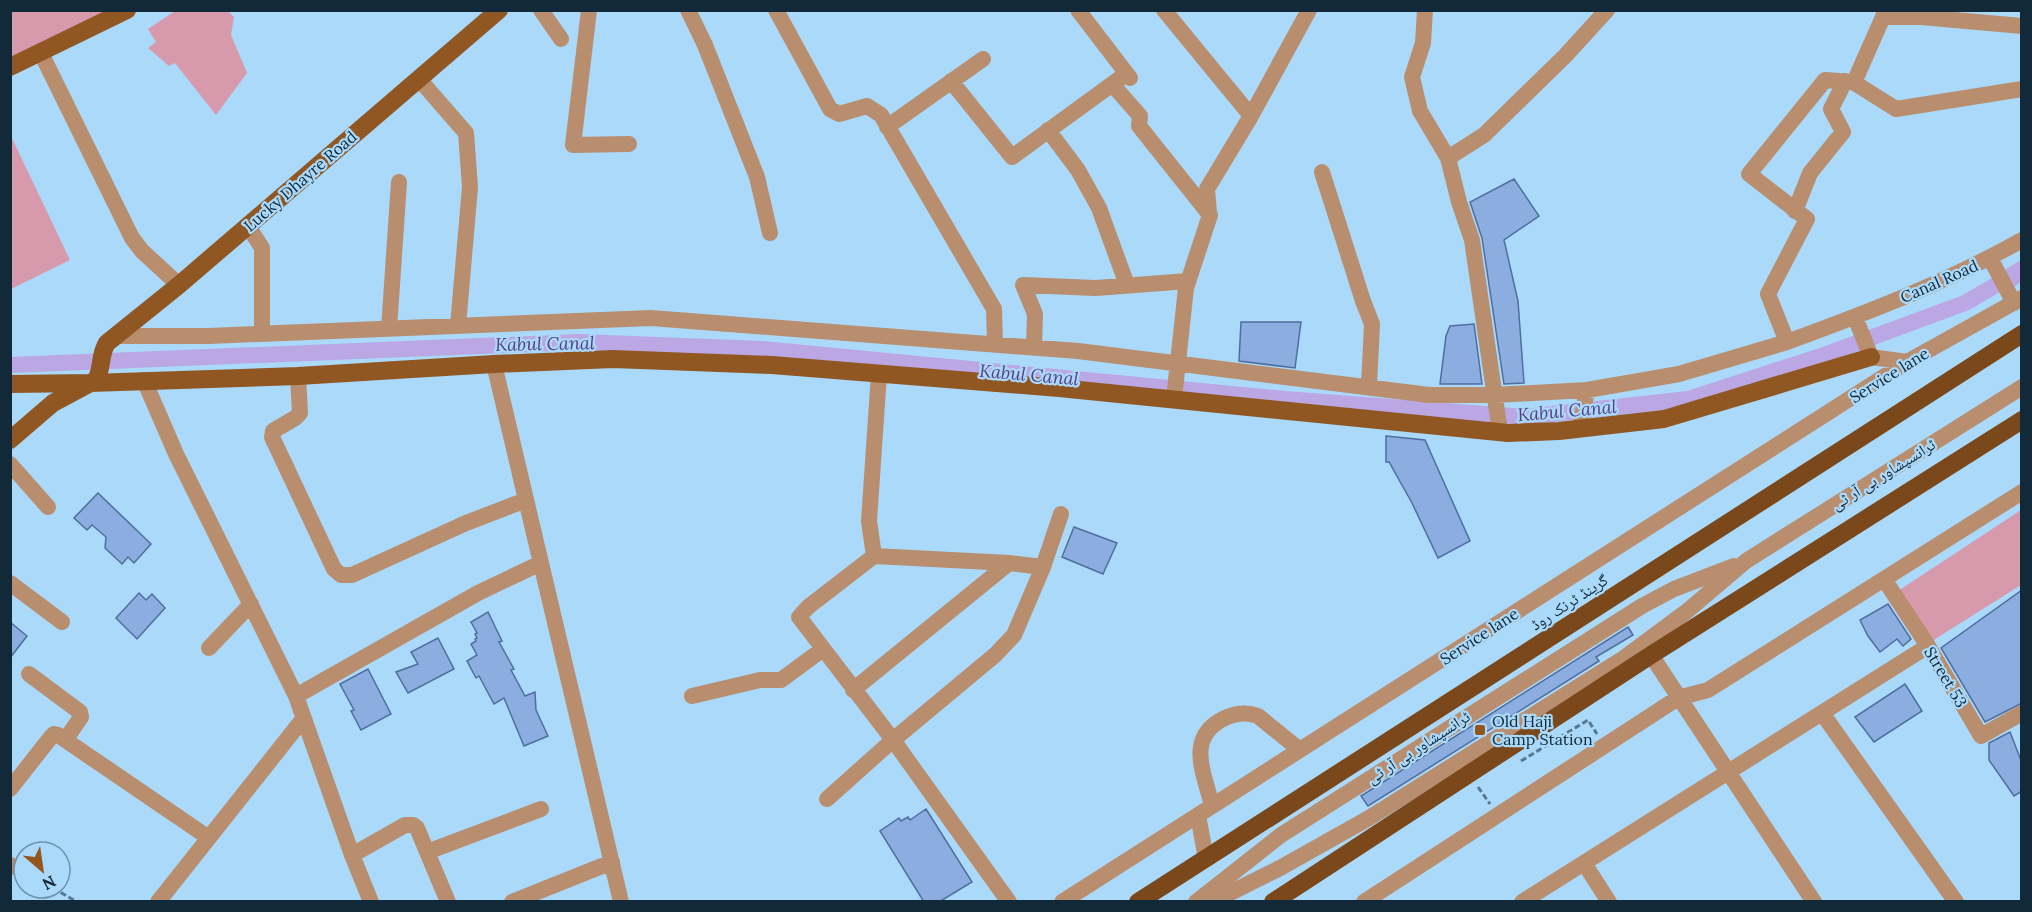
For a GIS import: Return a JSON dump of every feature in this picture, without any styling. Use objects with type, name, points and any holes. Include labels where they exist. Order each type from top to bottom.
[{"type":"highway","name":"گرینڈ ٹرنک روڈ","points":[[1138,902],[2022,334]]},
{"type":"highway","points":[[1273,902],[1651,655],[2022,420]]},
{"type":"main road","name":"Lucky Dhayre Road","points":[[95,378],[101,351],[116,336],[179,285],[499,10]]},
{"type":"main road","points":[[10,68],[116,13]]},
{"type":"main road","points":[[10,384],[95,378],[144,380],[298,376],[494,364],[625,359],[772,365],[1059,388],[1499,429],[1664,419],[1869,351]]},
{"type":"main road","points":[[10,440],[53,403],[95,378]]},
{"type":"street","points":[[541,10],[561,39]]},
{"type":"street","points":[[589,10],[573,145],[629,144]]},
{"type":"street","points":[[688,10],[705,45],[758,177],[770,233]]},
{"type":"street","points":[[776,10],[830,109],[839,114],[867,106],[880,115],[994,309],[995,344]]},
{"type":"street","points":[[951,81],[1012,157],[1112,84],[1128,76],[1078,10]]},
{"type":"street","points":[[1164,10],[1251,116]]},
{"type":"street","points":[[1174,399],[1188,281],[1210,214],[1207,189],[1251,116],[1309,10]]},
{"type":"street","points":[[1425,10],[1423,43],[1412,77],[1420,111],[1448,158],[1453,182],[1472,240],[1499,429]]},
{"type":"street","points":[[1448,158],[1484,135],[1565,56],[1607,10]]},
{"type":"street","points":[[1795,211],[1810,173],[1843,132],[1831,109],[1849,82],[1885,14],[2022,26]]},
{"type":"street","points":[[41,53],[132,238],[142,251],[179,285]]},
{"type":"street","points":[[887,127],[983,59]]},
{"type":"street","points":[[419,79],[466,133],[470,187],[458,326]]},
{"type":"street","points":[[1787,342],[1768,294],[1807,219],[1749,174],[1825,80],[1849,82],[1896,109],[2022,89]]},
{"type":"street","points":[[1112,84],[1140,116],[1139,126],[1210,214]]},
{"type":"street","points":[[1048,130],[1078,170],[1099,208],[1127,285]]},
{"type":"street","points":[[1322,172],[1372,324],[1369,386]]},
{"type":"street","points":[[389,329],[399,182]]},
{"type":"street","points":[[248,226],[262,248],[262,334]]},
{"type":"street","name":"Canal Road","points":[[116,336],[208,336],[651,318],[1078,351],[1430,395],[1495,398],[1586,392],[1679,374],[1857,322],[1949,278],[1992,261],[2022,240]]},
{"type":"street","points":[[1992,261],[2015,299]]},
{"type":"street","points":[[1034,347],[1035,314],[1023,285],[1096,288],[1188,281]]},
{"type":"street","name":"Service lane","points":[[1062,902],[1907,362],[2015,299]]},
{"type":"street","points":[[1857,322],[1869,351],[1907,362]]},
{"type":"street","points":[[494,364],[621,902]]},
{"type":"street","points":[[874,556],[869,521],[879,374]]},
{"type":"street","points":[[298,376],[300,413],[273,431],[273,438],[334,569],[341,575],[352,575],[466,523],[526,500]]},
{"type":"street","points":[[144,380],[176,454],[296,696],[371,902]]},
{"type":"street","name":"ٹرانسپشاور بی آر ٹی","points":[[1212,902],[1298,859],[1370,818],[1624,658],[1686,612],[1746,561],[2022,387]]},
{"type":"street","points":[[1581,424],[1586,392]]},
{"type":"street","points":[[10,464],[48,507]]},
{"type":"street","points":[[1364,902],[1678,698],[1708,690],[2022,492]]},
{"type":"street","points":[[827,799],[893,740],[995,655],[1014,635],[1043,567],[1061,514]]},
{"type":"street","points":[[1009,902],[893,740],[799,617],[808,607],[874,556],[1043,567]]},
{"type":"street","name":"ٹرانسپشاور بی آر ٹی","points":[[1196,902],[1281,835],[1642,606],[1674,589],[1746,561]]},
{"type":"street","points":[[296,696],[478,593],[541,563]]},
{"type":"street","points":[[853,690],[1009,563]]},
{"type":"street","name":"Street 53","points":[[1884,579],[1928,646],[1981,736],[2022,713]]},
{"type":"street","points":[[10,583],[62,622]]},
{"type":"street","points":[[209,648],[251,604]]},
{"type":"street","points":[[1522,902],[1928,646]]},
{"type":"street","points":[[692,696],[760,680],[781,680],[823,649]]},
{"type":"street","points":[[1651,655],[1814,902]]},
{"type":"street","points":[[29,674],[80,712],[81,717],[66,740]]},
{"type":"street","points":[[1206,859],[1205,810],[1199,753],[1201,739],[1208,729],[1230,716],[1249,713],[1258,716],[1300,750]]},
{"type":"street","points":[[1822,713],[1956,902]]},
{"type":"street","points":[[158,902],[303,719]]},
{"type":"street","points":[[10,789],[54,734],[209,838]]},
{"type":"street","points":[[427,852],[541,809]]},
{"type":"street","points":[[352,855],[405,825],[413,825],[417,828],[448,902]]},
{"type":"street","points":[[512,902],[612,862]]},
{"type":"street","points":[[1584,863],[1609,902]]},
{"type":"path","points":[[1527,758],[1588,720]]},
{"type":"path","points":[[1477,786],[1498,815]]},
{"type":"shaded area","points":[[11,11],[121,11],[11,57]]},
{"type":"shaded area","points":[[175,11],[228,11],[234,17],[231,35],[247,73],[216,115],[175,63],[169,66],[148,48],[156,42],[148,29]]},
{"type":"shaded area","points":[[10,134],[70,260],[11,289],[10,289]]},
{"type":"shaded area","points":[[2021,260],[2021,282],[2014,287],[2004,270]]},
{"type":"shaded area","points":[[2021,510],[2021,585],[1932,641],[1898,591]]},
{"type":"building","points":[[1514,179],[1539,216],[1504,240],[1518,301],[1524,383],[1504,384],[1482,238],[1470,202]]},
{"type":"building","points":[[1241,322],[1301,322],[1295,368],[1239,361]]},
{"type":"building","points":[[1474,324],[1482,384],[1440,384],[1446,336],[1450,326]]},
{"type":"building","points":[[1386,436],[1425,440],[1470,541],[1438,558],[1412,503],[1389,462],[1386,462]]},
{"type":"building","points":[[98,493],[151,544],[134,563],[128,557],[122,564],[105,548],[106,537],[92,525],[87,530],[74,518]]},
{"type":"building","points":[[1074,527],[1117,543],[1103,574],[1062,557]]},
{"type":"building","points":[[2022,590],[2022,703],[1985,722],[1941,648]]},
{"type":"building","points":[[139,593],[146,600],[152,594],[165,608],[137,639],[116,618]]},
{"type":"building","points":[[1888,604],[1911,639],[1903,646],[1897,639],[1880,652],[1860,620]]},
{"type":"building","points":[[488,612],[502,641],[499,642],[514,669],[511,670],[525,696],[535,692],[536,710],[548,736],[524,746],[504,698],[494,704],[479,676],[476,678],[467,661],[477,655],[471,644],[476,641],[475,634],[477,633],[471,622]]},
{"type":"building","points":[[10,622],[27,636],[10,658]]},
{"type":"building","points":[[1628,627],[1633,635],[1596,657],[1599,661],[1368,806],[1361,796]]},
{"type":"building","points":[[438,638],[454,669],[408,693],[396,672],[418,664],[411,652]]},
{"type":"building","points":[[368,669],[391,714],[361,730],[351,711],[354,710],[340,684]]},
{"type":"building","points":[[1905,684],[1922,711],[1874,742],[1855,717]]},
{"type":"building","points":[[2010,732],[2022,763],[2022,791],[2014,796],[1989,760],[1989,743]]},
{"type":"building","points":[[926,809],[972,882],[939,902],[924,902],[880,831],[899,818],[901,821],[908,817],[910,820]]},
{"type":"waterway","name":"Kabul Canal","points":[[10,365],[580,342],[762,349],[1284,399],[1526,417],[1688,399],[1824,355],[1965,303],[2022,270]]},
{"type":"place","name":"Old Haji Camp Station","points":[[1480,730]]}]
